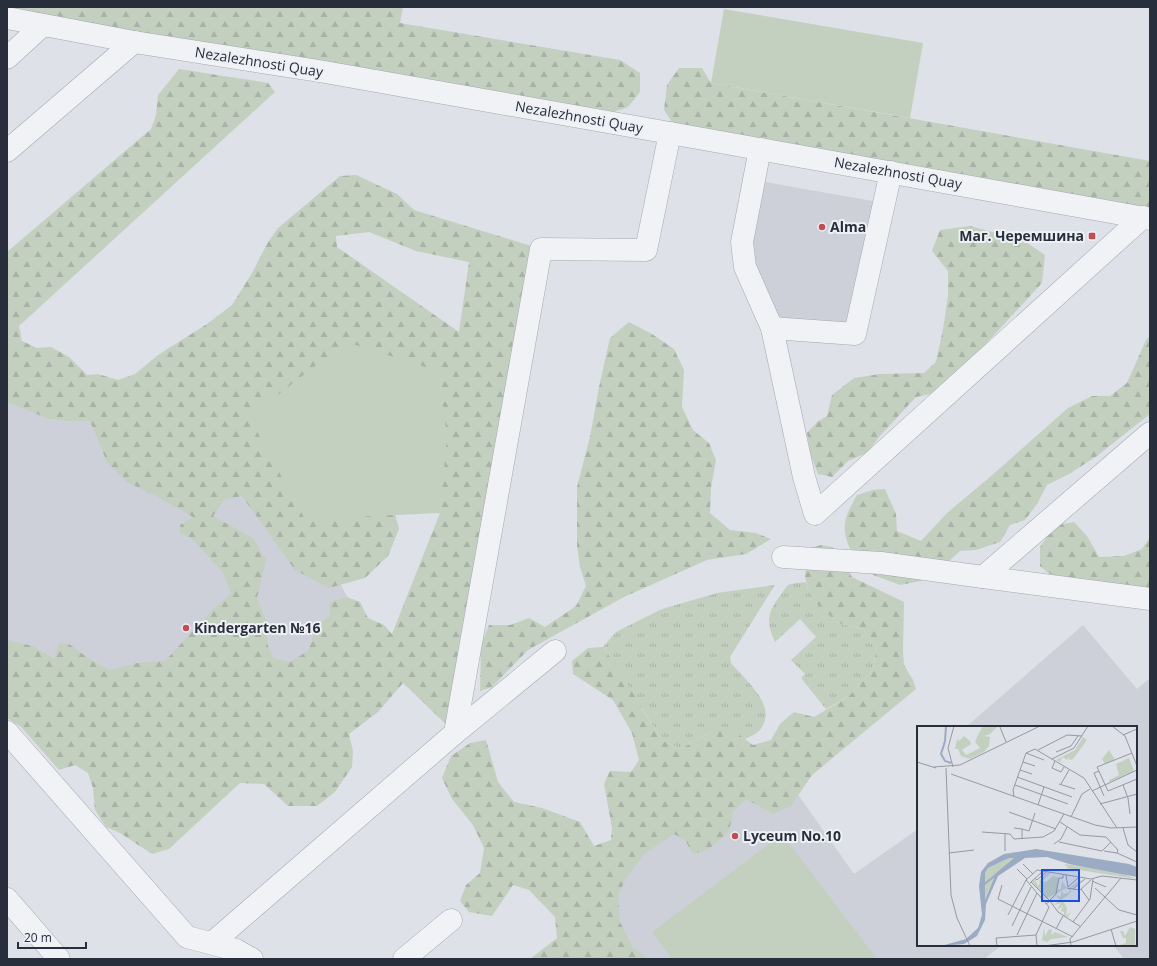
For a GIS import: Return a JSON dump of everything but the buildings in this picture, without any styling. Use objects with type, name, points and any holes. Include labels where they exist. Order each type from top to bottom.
[{"type":"street","name":"Nezalezhnosti Quay","points":[[7,18],[134,42],[319,71],[1147,218]]},
{"type":"street","points":[[7,58],[43,24]]},
{"type":"street","points":[[7,151],[134,42]]},
{"type":"street","points":[[455,733],[541,249],[646,250],[670,133]]},
{"type":"street","points":[[760,149],[742,242],[745,267],[772,328],[804,477],[815,514],[1147,218]]},
{"type":"street","points":[[772,328],[855,334],[891,172]]},
{"type":"street","points":[[983,577],[1150,433]]},
{"type":"street","points":[[784,556],[880,563],[1150,599]]},
{"type":"street","points":[[212,943],[455,733],[555,651]]},
{"type":"street","points":[[7,732],[187,937],[236,950],[252,959]]},
{"type":"street","points":[[7,899],[59,959]]},
{"type":"street","points":[[404,959],[451,920]]},
{"type":"shaded area","points":[[754,180],[884,203],[855,334],[772,328],[742,242]]},
{"type":"shaded area","name":"Kindergarten №16","points":[[7,397],[249,417],[382,660],[165,845],[7,664]]},
{"type":"shaded area","points":[[1083,625],[1137,689],[1150,678],[1150,959],[1124,959],[1114,946],[1137,946],[1137,726],[967,726]]},
{"type":"shaded area","name":"Lyceum No.10","points":[[780,769],[854,874],[917,830],[917,946],[1001,946],[984,959],[632,959],[578,883]]},
{"type":"green space","points":[[7,7],[403,7],[400,23],[620,60],[640,73],[640,92],[628,107],[593,119],[7,18]]},
{"type":"green space","points":[[724,9],[923,43],[910,118],[711,83]]},
{"type":"green space","points":[[679,68],[702,68],[711,83],[1150,161],[1150,220],[681,135],[664,110],[667,85]]},
{"type":"green space","points":[[179,69],[268,83],[275,92],[19,326],[22,341],[37,348],[51,347],[69,357],[87,375],[98,374],[118,380],[135,374],[158,355],[207,324],[232,305],[252,273],[268,242],[278,228],[340,176],[356,175],[397,194],[414,210],[541,249],[455,733],[403,683],[378,712],[349,734],[353,751],[352,767],[335,792],[317,806],[288,806],[264,784],[240,783],[169,849],[152,854],[120,833],[106,827],[95,810],[93,788],[88,773],[75,765],[59,770],[21,727],[7,718],[7,640],[33,646],[54,659],[59,643],[69,644],[88,658],[110,670],[137,663],[165,661],[214,608],[231,594],[223,572],[191,538],[180,533],[180,525],[193,517],[127,482],[107,462],[90,421],[49,419],[7,402],[7,252],[151,129],[156,115],[158,95]],"holes":[[[369,232],[416,251],[469,262],[459,332],[337,247],[336,236]],[[389,492],[440,513],[392,634],[384,625],[368,618],[360,602],[347,597],[330,602],[330,616],[317,626],[308,651],[290,662],[273,658],[267,643],[267,623],[257,598],[266,560],[253,538],[213,516],[224,500],[242,496],[295,570],[329,588],[365,578],[388,556],[399,529]]]},
{"type":"green space","points":[[970,226],[1023,240],[1045,255],[1042,283],[983,347],[936,393],[916,397],[879,437],[867,453],[848,461],[832,477],[818,474],[810,453],[807,433],[817,422],[827,416],[832,395],[854,378],[880,374],[924,373],[936,362],[948,296],[948,271],[932,251],[940,230]]},
{"type":"green space","points":[[629,322],[652,334],[674,349],[684,370],[682,407],[693,430],[709,443],[716,460],[711,488],[710,513],[730,530],[756,533],[771,539],[746,554],[707,560],[624,597],[528,650],[492,687],[480,691],[481,645],[489,625],[510,625],[529,618],[545,627],[576,606],[586,586],[580,567],[577,546],[577,487],[590,437],[610,338]]},
{"type":"green space","points":[[1150,336],[1150,414],[1097,456],[1069,474],[1047,485],[1037,504],[1025,520],[1010,525],[1000,542],[976,550],[960,551],[948,562],[921,581],[900,585],[873,575],[866,552],[850,549],[845,534],[845,521],[849,509],[857,495],[873,490],[885,489],[896,514],[897,531],[921,541],[947,513],[1068,408],[1092,396],[1110,396],[1127,383],[1146,340]]},
{"type":"green space","points":[[346,342],[438,371],[447,436],[440,513],[305,519],[249,417]]},
{"type":"green space","points":[[1074,522],[1087,536],[1099,557],[1124,556],[1142,549],[1150,537],[1150,589],[1064,579],[1048,573],[1040,566],[1040,547],[1049,534],[1062,524]]},
{"type":"green space","points":[[821,545],[833,547],[852,577],[904,602],[904,665],[913,680],[916,689],[812,775],[791,806],[773,814],[746,799],[733,812],[729,832],[708,850],[693,854],[685,840],[674,834],[644,854],[626,879],[618,895],[620,922],[632,946],[648,959],[530,959],[557,938],[555,917],[529,890],[513,885],[492,916],[469,912],[460,901],[466,885],[480,873],[484,848],[473,825],[452,799],[442,778],[451,756],[470,743],[486,740],[498,782],[514,802],[542,808],[580,822],[594,846],[611,840],[612,828],[604,784],[610,771],[631,772],[639,760],[632,733],[613,700],[573,674],[572,661],[588,648],[603,647],[662,740],[681,749],[712,731],[734,731],[753,745],[771,740],[780,724],[794,712],[814,717],[849,696],[873,669],[877,647],[863,629],[838,623],[810,598],[805,576],[808,549]]},
{"type":"green space","points":[[806,582],[810,598],[838,623],[863,629],[877,647],[873,669],[849,696],[826,709],[801,678],[805,674],[791,660],[816,637],[800,619],[775,642],[771,632],[769,618],[770,612],[787,586],[790,584]]},
{"type":"green space","points":[[775,585],[730,657],[731,663],[752,686],[763,704],[766,713],[764,722],[759,731],[745,739],[734,731],[712,731],[681,749],[662,740],[603,647],[616,632],[662,609],[717,593]]},
{"type":"green space","points":[[782,834],[877,959],[672,959],[652,932]]},
{"type":"place","name":"Alma","points":[[822,227]]},
{"type":"place","name":"Маг. Черемшина","points":[[1092,236]]},
{"type":"place","name":"Kindergarten №16","points":[[186,628]]},
{"type":"place","name":"Lyceum No.10","points":[[735,836]]}]
